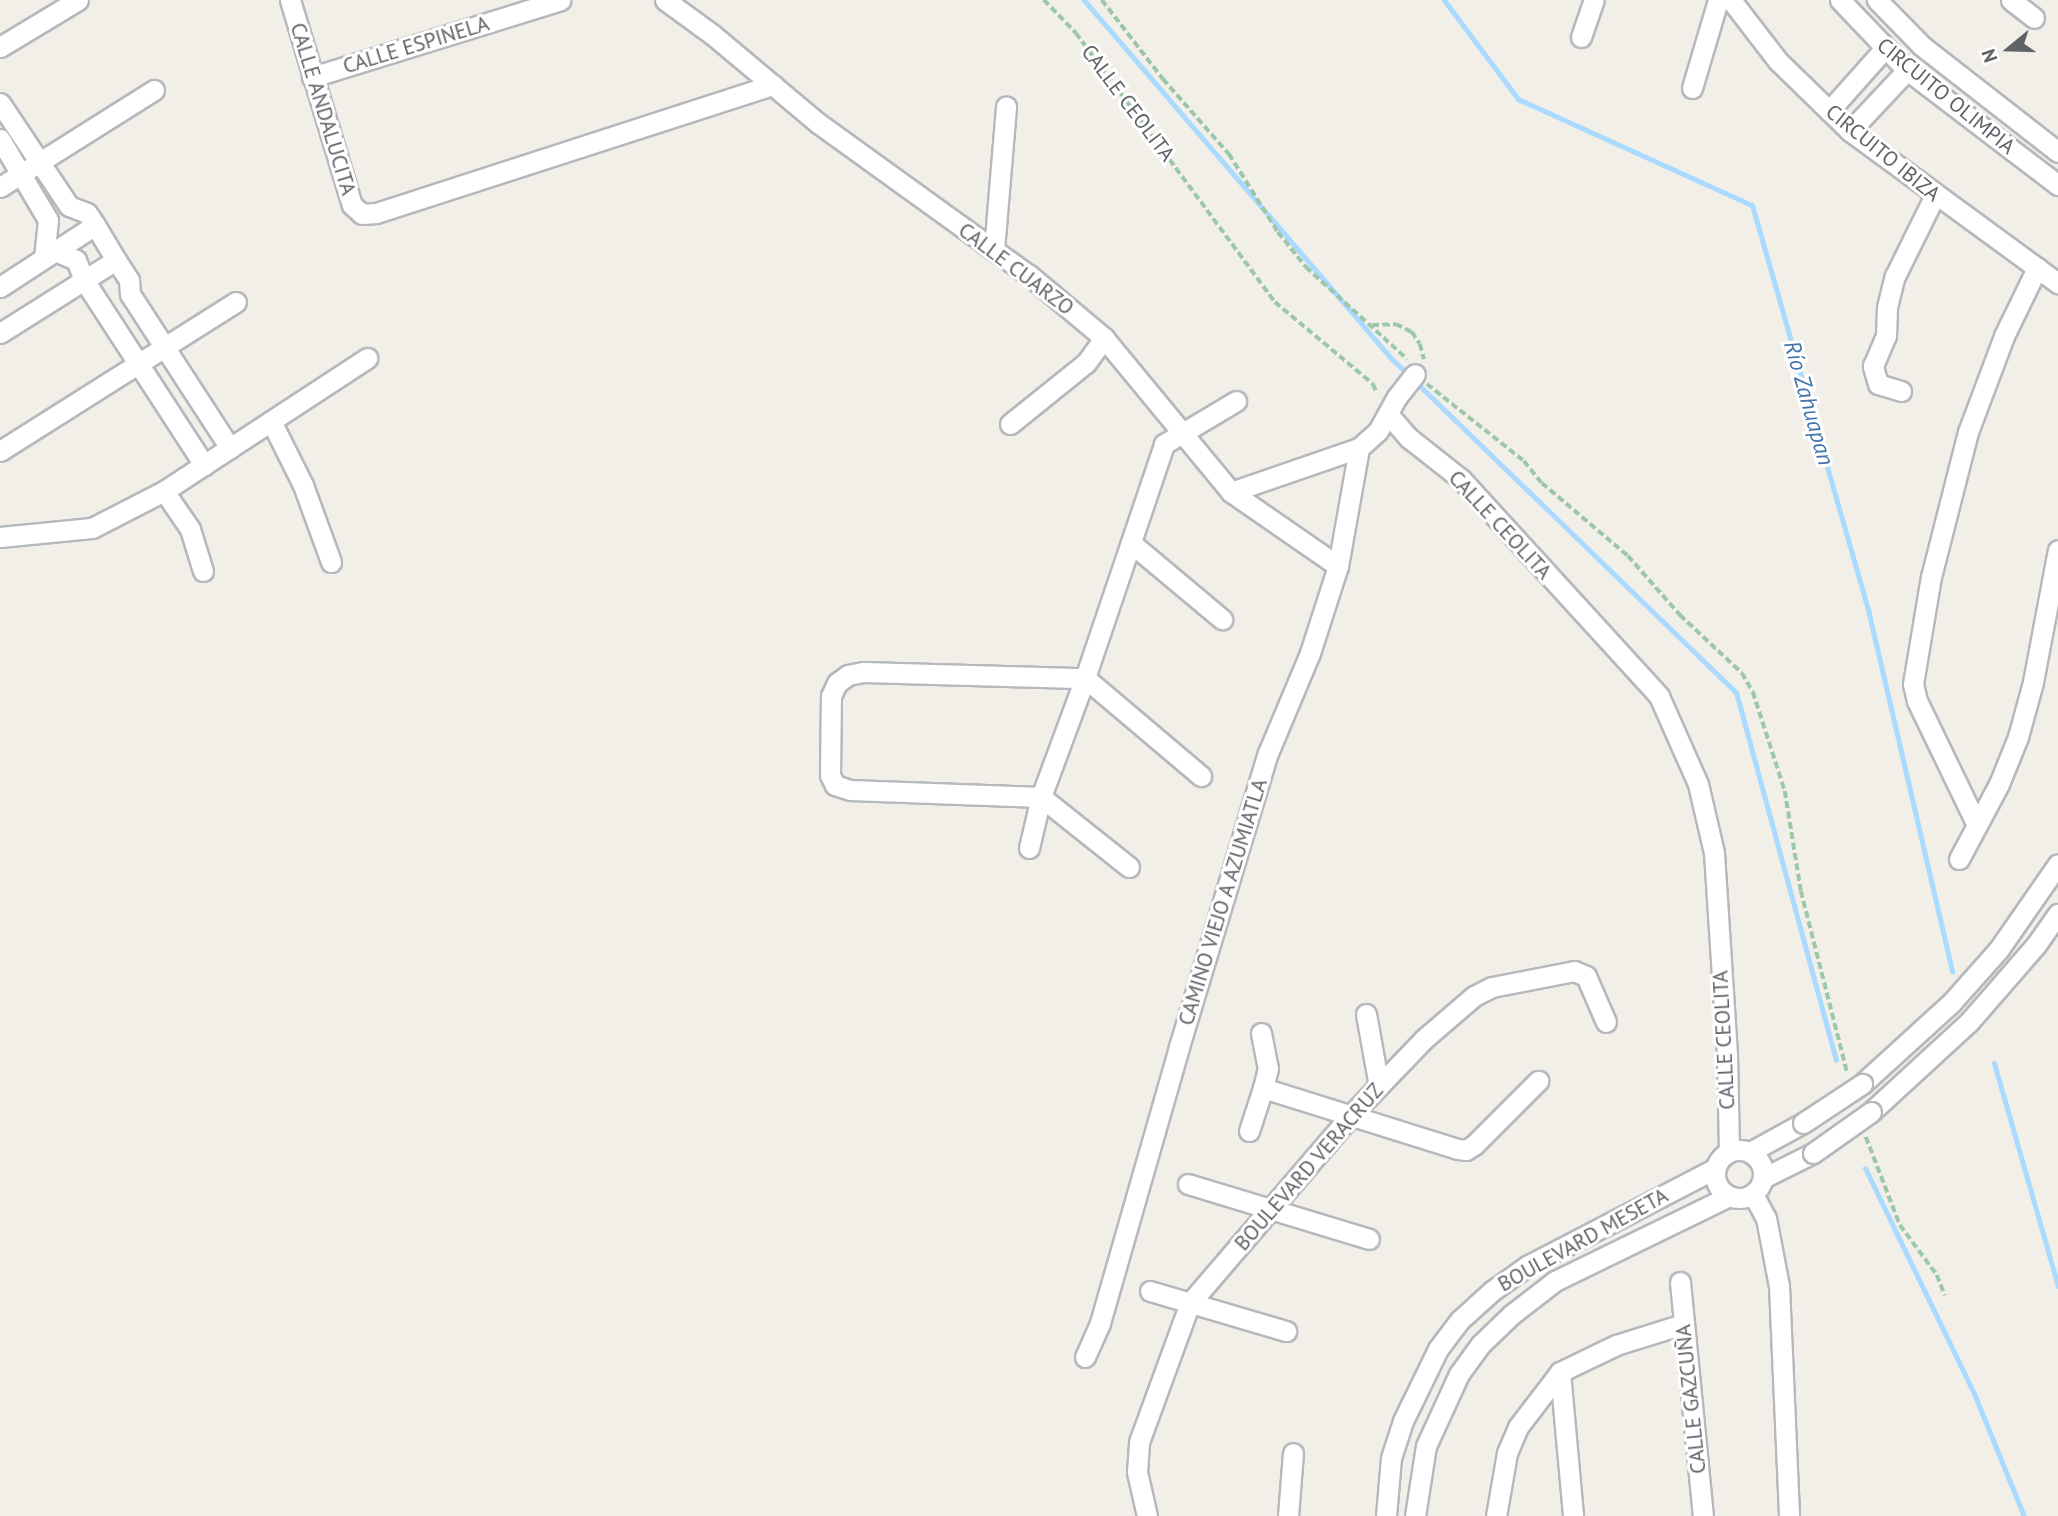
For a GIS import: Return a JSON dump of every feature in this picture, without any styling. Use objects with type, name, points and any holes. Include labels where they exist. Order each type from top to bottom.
[{"type":"street","points":[[0,47],[78,0]]},
{"type":"street","name":"CALLE ANDALUCITA","points":[[290,0],[352,205],[362,214],[376,213],[773,85]]},
{"type":"street","name":"CALLE ESPINELA","points":[[312,78],[560,0]]},
{"type":"street","name":"CALLE CUARZO","points":[[665,0],[818,123],[1029,275],[1104,338],[1231,492],[1338,566]]},
{"type":"street","points":[[1581,37],[1594,0]]},
{"type":"street","points":[[1692,88],[1718,0]]},
{"type":"street","name":"CIRCUITO IBIZA","points":[[1731,0],[1778,61],[1850,131],[2058,283]]},
{"type":"street","name":"CIRCUITO OLIMPIA","points":[[1840,0],[1884,49],[1907,69],[2058,185]]},
{"type":"street","name":"CIRCUITO OLIMPIA","points":[[1877,0],[1922,46],[2058,152]]},
{"type":"street","points":[[2011,0],[2034,18]]},
{"type":"street","points":[[1829,111],[1884,49]]},
{"type":"street","points":[[1850,131],[1907,69]]},
{"type":"street","points":[[0,187],[154,90]]},
{"type":"street","points":[[0,103],[42,161],[69,206],[87,213],[129,280],[130,294],[230,448]]},
{"type":"street","points":[[993,250],[1006,107]]},
{"type":"street","points":[[0,139],[48,220],[49,255]]},
{"type":"street","points":[[1901,391],[1878,384],[1872,366],[1886,336],[1887,307],[1895,276],[1935,195]]},
{"type":"street","points":[[48,220],[69,206]]},
{"type":"street","points":[[0,287],[95,225]]},
{"type":"street","points":[[49,255],[76,260],[84,280],[204,465]]},
{"type":"street","points":[[0,333],[116,260]]},
{"type":"street","points":[[1977,825],[1917,701],[1913,684],[1931,577],[1968,432],[2004,336],[2037,268]]},
{"type":"street","points":[[104,311],[130,294]]},
{"type":"street","points":[[0,451],[236,302]]},
{"type":"street","points":[[1010,424],[1086,363],[1104,338]]},
{"type":"street","points":[[0,537],[92,528],[164,491],[367,358]]},
{"type":"street","points":[[1231,492],[1359,448],[1378,431],[1402,392]]},
{"type":"street","name":"CALLE CEOLITA","points":[[1402,392],[1409,438],[1461,479],[1659,696],[1699,784],[1714,853],[1727,1054],[1729,1152]]},
{"type":"street","points":[[1029,848],[1041,797],[1085,678],[1164,444],[1237,401]]},
{"type":"street","points":[[271,421],[303,485],[331,562]]},
{"type":"street","name":"CAMINO VIEJO A AZUMIATLA","points":[[1085,1357],[1100,1323],[1179,1047],[1268,753],[1310,653],[1338,566],[1359,448]]},
{"type":"street","points":[[164,491],[190,529],[203,571]]},
{"type":"street","points":[[1131,543],[1222,619]]},
{"type":"street","points":[[1959,859],[1999,784],[2018,737],[2033,682],[2058,550]]},
{"type":"street","points":[[1129,867],[1041,797],[850,790],[835,785],[830,775],[831,696],[837,683],[848,675],[864,672],[1085,678],[1201,776]]},
{"type":"street","points":[[2058,864],[1999,949],[1952,1002],[1862,1084],[1803,1123],[1750,1152],[1729,1152],[1716,1168],[1716,1179],[1729,1196],[1741,1198],[1813,1153],[1871,1112],[1969,1022],[2036,945],[2058,914]]},
{"type":"street","name":"BOULEVARD VERACRUZ","points":[[1147,1516],[1137,1472],[1139,1442],[1190,1303],[1273,1210],[1350,1116],[1424,1039],[1474,996],[1492,987],[1574,971],[1586,976],[1606,1022]]},
{"type":"street","points":[[1366,1014],[1379,1086]]},
{"type":"street","points":[[1249,1131],[1268,1068],[1261,1033]]},
{"type":"street","points":[[1264,1088],[1466,1150],[1538,1081]]},
{"type":"street","points":[[1750,1152],[1763,1168],[1758,1186],[1779,1286],[1789,1516]]},
{"type":"street","name":"BOULEVARD MESETA","points":[[1386,1516],[1391,1458],[1403,1421],[1438,1349],[1460,1320],[1492,1291],[1528,1266],[1716,1168]]},
{"type":"street","points":[[1188,1184],[1369,1239]]},
{"type":"street","name":"BOULEVARD MESETA","points":[[1415,1516],[1418,1483],[1430,1436],[1459,1374],[1481,1344],[1511,1315],[1555,1282],[1729,1196]]},
{"type":"street","name":"CALLE GAZCUÑA","points":[[1680,1282],[1703,1516]]},
{"type":"street","points":[[1150,1290],[1286,1331]]},
{"type":"street","points":[[1496,1516],[1507,1453],[1518,1427],[1560,1371],[1616,1345],[1683,1324]]},
{"type":"street","points":[[1560,1371],[1573,1516]]},
{"type":"street","points":[[1288,1516],[1293,1452]]},
{"type":"path","name":"CALLE CEOLITA","points":[[1044,0],[1076,33],[1275,302],[1373,384],[1402,392]]},
{"type":"path","points":[[1372,325],[1396,324],[1412,332],[1420,344],[1424,359],[1402,392]]},
{"type":"waterway","points":[[1084,0],[1393,360],[1736,692],[1836,1060]]},
{"type":"waterway","name":"Río Zahuapan","points":[[1444,0],[1518,99],[1752,205],[1869,614],[1952,972]]},
{"type":"waterway","name":"Río Zahuapan","points":[[1994,1063],[2058,1286]]},
{"type":"waterway","points":[[1865,1168],[1975,1396],[2024,1516]]}]
